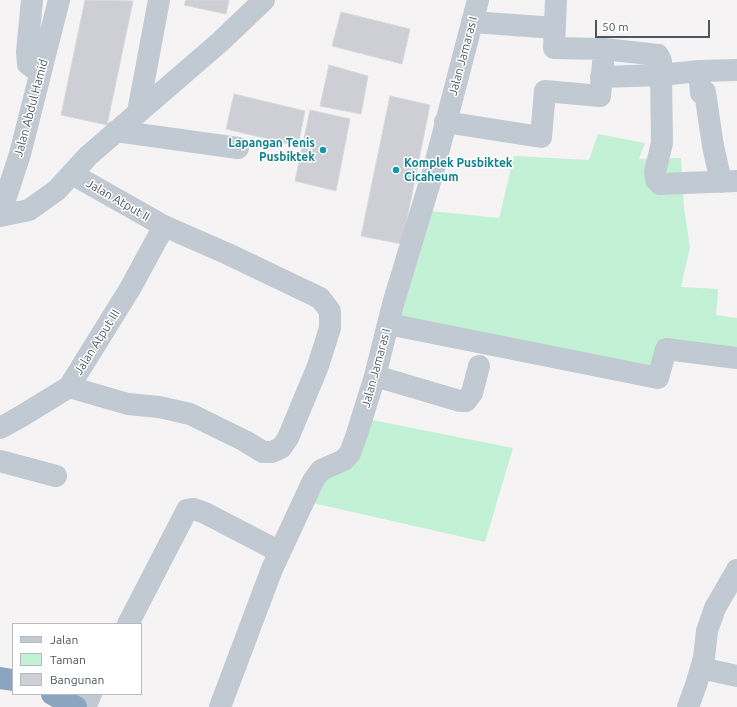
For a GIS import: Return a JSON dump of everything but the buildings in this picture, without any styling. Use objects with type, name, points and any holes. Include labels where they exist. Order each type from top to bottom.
[{"type":"highway","points":[[0,678],[12,680]]},
{"type":"highway","points":[[54,695],[76,707]]},
{"type":"street","points":[[32,0],[27,52],[34,68]]},
{"type":"street","name":"Jalan Abdul Hamid","points":[[0,216],[20,154],[34,68],[59,0]]},
{"type":"street","points":[[138,112],[158,0]]},
{"type":"street","points":[[0,216],[29,210],[57,190],[88,156],[220,42],[264,0]]},
{"type":"street","name":"Jalan Jamaras I","points":[[220,707],[272,569],[313,481],[321,470],[344,460],[350,453],[356,437],[375,376],[388,324],[446,122],[478,0]]},
{"type":"street","points":[[556,0],[554,48],[604,49],[658,55],[661,61],[662,143],[655,172],[656,180],[660,184],[729,182],[713,146],[705,92],[701,93],[699,71]]},
{"type":"street","points":[[472,22],[555,28]]},
{"type":"street","points":[[446,122],[541,137],[545,91],[600,96],[604,49]]},
{"type":"street","points":[[601,77],[737,70]]},
{"type":"street","points":[[116,131],[238,148]]},
{"type":"street","name":"Jalan Atput II","points":[[69,387],[128,404],[159,407],[190,414],[245,441],[263,452],[272,452],[281,448],[288,438],[320,360],[330,328],[330,311],[320,298],[228,254],[164,226],[72,174]]},
{"type":"street","name":"Jalan Atput III","points":[[0,428],[69,387],[131,287],[164,226]]},
{"type":"street","points":[[388,324],[658,378],[666,349],[737,358]]},
{"type":"street","points":[[375,376],[460,401],[466,401],[472,393],[479,366]]},
{"type":"street","points":[[0,461],[56,476]]},
{"type":"street","points":[[129,623],[187,510],[194,509],[205,513],[280,552]]},
{"type":"street","points":[[688,707],[704,658],[707,631],[715,608],[737,570]]},
{"type":"street","points":[[701,668],[737,676]]},
{"type":"street","points":[[85,707],[91,695]]},
{"type":"green space","points":[[598,134],[645,143],[639,159],[681,158],[684,208],[690,247],[681,287],[718,289],[716,315],[737,318],[737,348],[666,349],[658,378],[388,324],[421,210],[499,218],[514,156],[589,160]]},
{"type":"green space","points":[[362,418],[513,448],[485,542],[304,501],[334,465]]},
{"type":"place","name":"Lapangan Tenis Pusbiktek","points":[[323,150]]},
{"type":"place","name":"Komplek Pusbiktek Cicaheum","points":[[396,170]]}]
